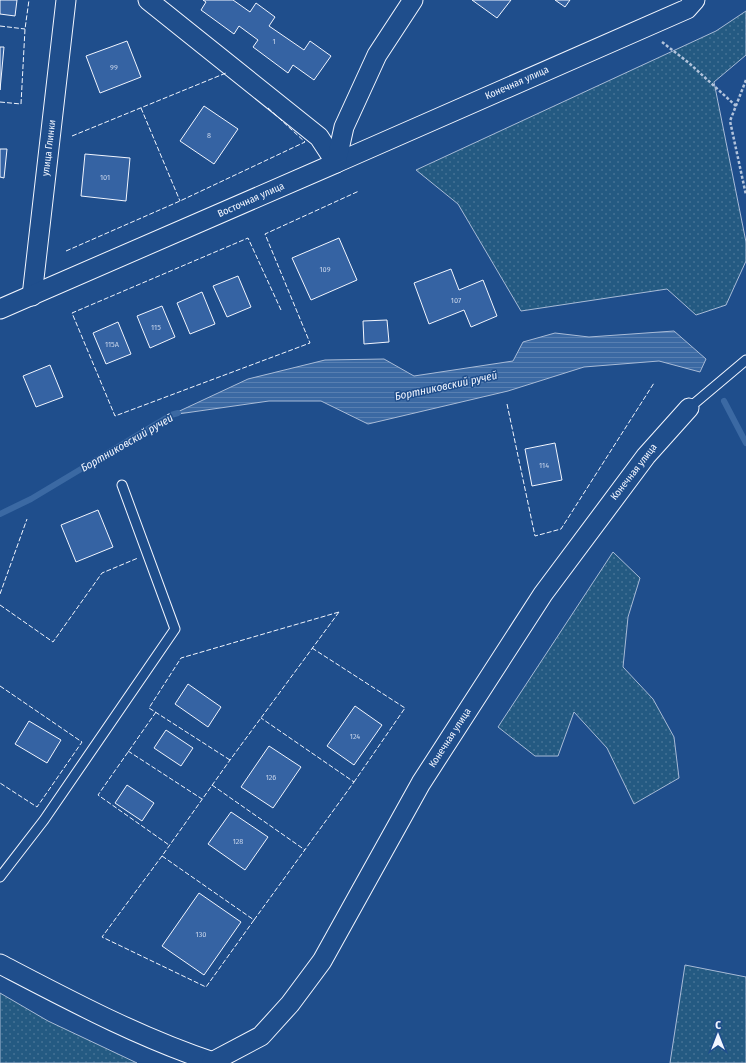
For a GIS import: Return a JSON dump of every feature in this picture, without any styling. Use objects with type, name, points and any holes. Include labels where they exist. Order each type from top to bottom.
[{"type":"street","name":"улица Глинки","points":[[32,296],[66,0]]},
{"type":"street","points":[[148,0],[319,137],[336,163]]},
{"type":"street","points":[[336,163],[344,127],[377,55],[413,0]]},
{"type":"street","name":"Конечная улица","points":[[336,163],[687,9],[695,0]]},
{"type":"street","name":"Восточная улица","points":[[0,309],[336,163]]},
{"type":"street","name":"Конечная улица","points":[[214,1062],[261,1036],[290,1004],[322,961],[421,783],[543,594],[646,456],[689,408]]},
{"type":"street","points":[[0,964],[114,1022],[152,1039],[214,1062]]},
{"type":"lane","points":[[689,408],[746,360]]},
{"type":"lane","points":[[0,877],[44,820],[175,629],[122,485]]},
{"type":"path","points":[[663,44],[689,63],[736,106]]},
{"type":"path","points":[[746,80],[730,121],[746,196]]},
{"type":"shaded area","points":[[746,11],[746,55],[714,82],[746,242],[746,261],[726,305],[696,315],[667,289],[521,311],[458,204],[416,170],[716,31]]},
{"type":"shaded area","points":[[613,552],[640,578],[628,617],[623,667],[653,699],[674,737],[679,778],[634,804],[607,748],[574,712],[558,756],[535,756],[498,727]]},
{"type":"shaded area","points":[[685,965],[746,977],[746,1063],[670,1063]]},
{"type":"shaded area","points":[[0,993],[48,1021],[137,1063],[0,1063]]},
{"type":"water","points":[[674,331],[706,359],[700,372],[659,361],[584,367],[508,391],[368,424],[321,401],[269,401],[171,415],[248,379],[325,360],[384,359],[414,376],[513,361],[523,342],[555,333],[589,337]]},
{"type":"building","points":[[0,0],[17,0],[15,16],[0,14]]},
{"type":"building","points":[[203,0],[233,0],[250,12],[256,3],[275,17],[269,26],[304,50],[310,41],[331,56],[314,80],[293,65],[288,73],[253,47],[258,40],[239,26],[234,34],[201,10],[206,2]]},
{"type":"building","points":[[472,0],[511,0],[497,18]]},
{"type":"building","points":[[555,0],[570,0],[565,7]]},
{"type":"building","points":[[127,41],[141,77],[100,93],[86,56]]},
{"type":"building","points":[[0,47],[4,47],[0,90]]},
{"type":"building","points":[[204,106],[238,129],[214,164],[180,141]]},
{"type":"building","points":[[0,149],[7,149],[4,178],[0,177]]},
{"type":"building","points":[[85,154],[130,158],[126,201],[81,196]]},
{"type":"building","points":[[339,238],[357,280],[311,300],[292,258]]},
{"type":"building","points":[[451,269],[459,290],[483,280],[497,316],[471,327],[464,310],[429,324],[414,283]]},
{"type":"building","points":[[238,276],[251,307],[227,317],[213,286]]},
{"type":"building","points":[[202,292],[215,324],[190,334],[177,303]]},
{"type":"building","points":[[162,306],[175,337],[150,348],[137,316]]},
{"type":"building","points":[[387,320],[389,342],[364,344],[363,321]]},
{"type":"building","points":[[118,322],[131,354],[106,364],[93,333]]},
{"type":"building","points":[[50,365],[63,397],[36,407],[23,376]]},
{"type":"building","points":[[555,443],[562,480],[532,486],[525,449]]},
{"type":"building","points":[[98,510],[113,547],[76,562],[61,525]]},
{"type":"building","points":[[188,684],[221,707],[208,727],[175,704]]},
{"type":"building","points":[[355,706],[382,725],[354,765],[327,746]]},
{"type":"building","points":[[29,721],[61,740],[47,763],[15,744]]},
{"type":"building","points":[[166,730],[193,748],[181,766],[154,748]]},
{"type":"building","points":[[269,746],[301,767],[273,808],[241,787]]},
{"type":"building","points":[[127,785],[154,803],[142,821],[115,803]]},
{"type":"building","points":[[231,812],[268,837],[245,870],[208,844]]},
{"type":"building","points":[[199,893],[241,922],[204,975],[162,946]]},
{"type":"waterway","name":"Бортниковский ручей","points":[[724,401],[746,443]]},
{"type":"waterway","name":"Бортниковский ручей","points":[[0,514],[31,499],[171,415],[178,413]]},
{"type":"fence","points":[[0,102],[21,104],[25,29],[29,0]]},
{"type":"fence","points":[[0,26],[25,29]]},
{"type":"fence","points":[[72,136],[226,73]]},
{"type":"fence","points":[[66,251],[180,201],[305,142],[267,107]]},
{"type":"fence","points":[[141,108],[180,201]]},
{"type":"fence","points":[[281,310],[248,238],[72,313],[115,416],[310,343],[265,234],[359,191]]},
{"type":"fence","points":[[507,404],[535,536],[561,529],[654,383]]},
{"type":"fence","points":[[0,594],[27,519]]},
{"type":"fence","points":[[0,605],[53,642],[102,573],[138,558]]},
{"type":"fence","points":[[230,760],[149,708],[181,658],[339,612]]},
{"type":"fence","points":[[162,856],[254,920],[206,987],[102,937],[339,612]]},
{"type":"fence","points":[[312,648],[405,708],[354,782]]},
{"type":"fence","points":[[0,686],[82,742],[37,807],[0,783]]},
{"type":"fence","points":[[156,712],[98,795],[169,845]]},
{"type":"fence","points":[[254,920],[354,782],[261,718]]},
{"type":"fence","points":[[128,751],[202,799]]},
{"type":"fence","points":[[212,785],[305,850]]}]
